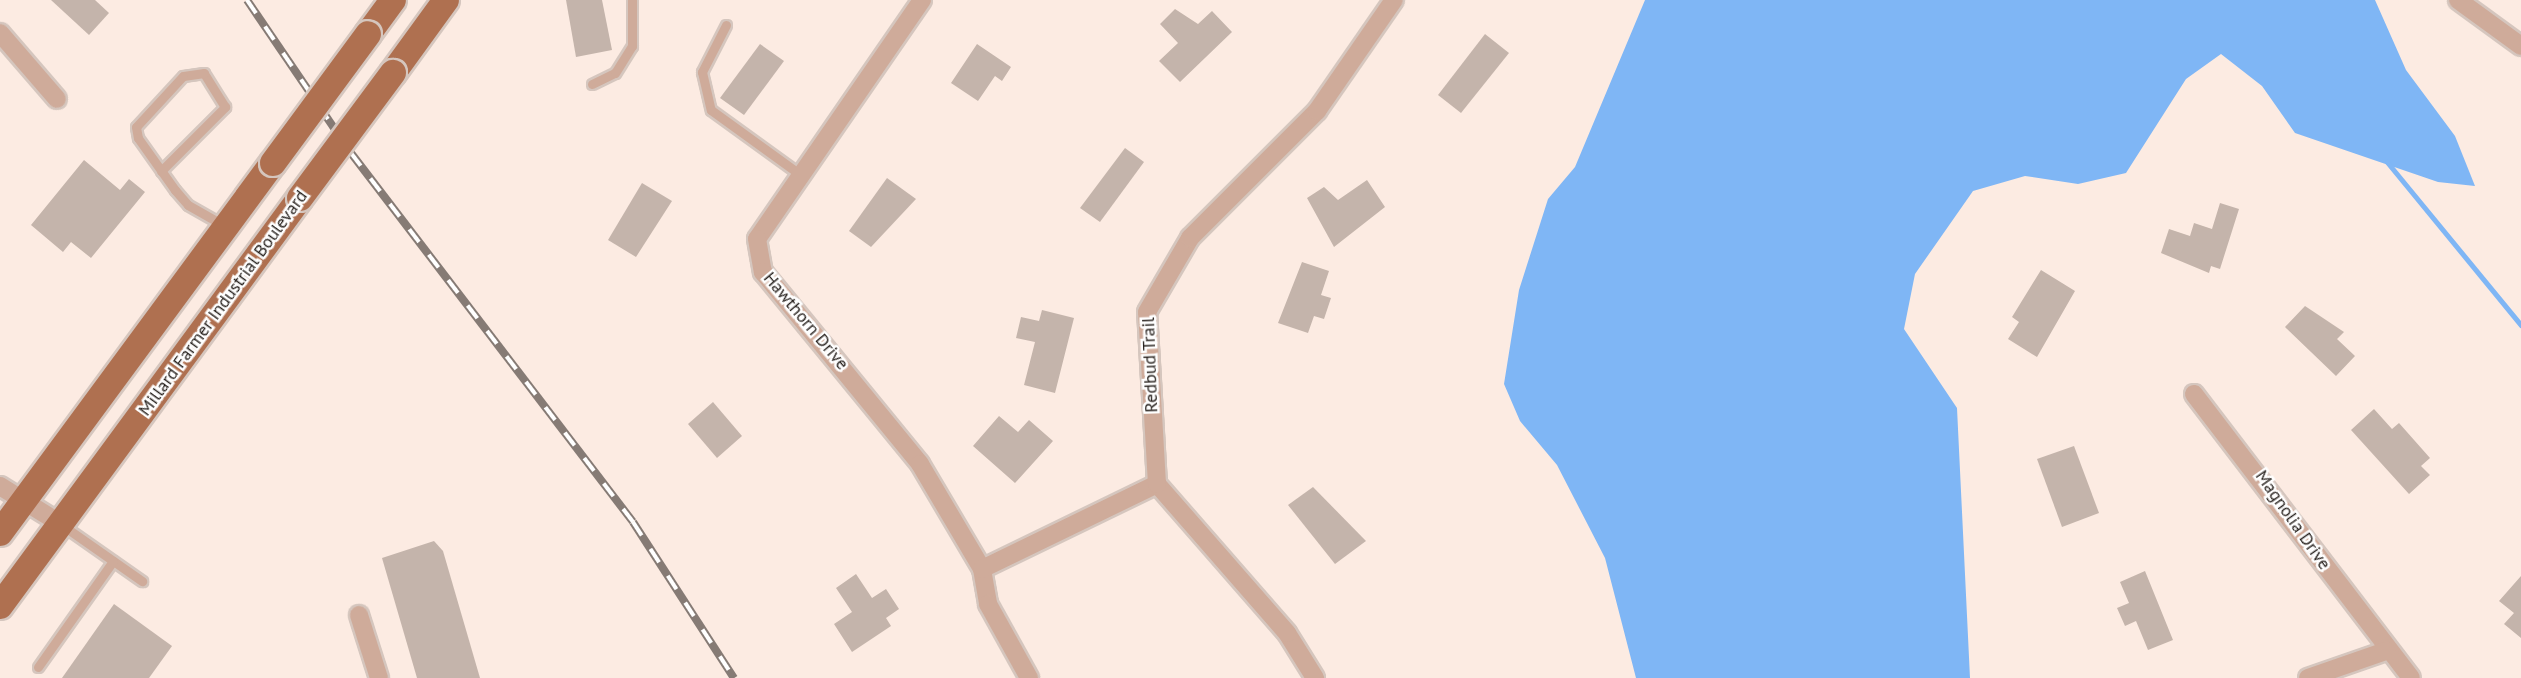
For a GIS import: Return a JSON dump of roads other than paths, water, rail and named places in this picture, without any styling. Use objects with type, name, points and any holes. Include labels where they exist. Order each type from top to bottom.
[{"type":"main road","points":[[0,533],[393,0]]},
{"type":"main road","name":"Millard Farmer Industrial Boulevard","points":[[0,606],[446,0]]},
{"type":"street","name":"Hawthorn Drive","points":[[922,0],[798,173],[757,239],[763,272],[920,464],[982,569],[988,604],[1029,678]]},
{"type":"street","name":"Redbud Trail","points":[[1157,484],[1147,312],[1190,238],[1317,111],[1394,0]]},
{"type":"street","points":[[2458,0],[2521,46]]},
{"type":"street","points":[[0,33],[57,99]]},
{"type":"street","name":"Magnolia Drive","points":[[2194,394],[2253,464],[2386,651],[2411,678]]},
{"type":"street","points":[[982,569],[1157,484],[1287,633],[1315,678]]},
{"type":"street","points":[[0,486],[61,524]]},
{"type":"street","points":[[359,615],[379,678]]},
{"type":"street","points":[[2308,678],[2386,651]]},
{"type":"lane","points":[[592,84],[615,73],[632,46],[632,0]]},
{"type":"lane","points":[[726,25],[702,72],[711,110],[798,173]]},
{"type":"lane","points":[[161,171],[225,107],[204,74],[183,76],[136,127],[161,171],[188,205],[226,226]]},
{"type":"lane","points":[[61,524],[142,581]]},
{"type":"lane","points":[[38,667],[113,561]]},
{"type":"water","points":[[1645,0],[2375,0],[2406,70],[2455,136],[2475,186],[2438,182],[2295,133],[2262,86],[2221,54],[2186,79],[2126,173],[2078,184],[2025,176],[1973,191],[1915,274],[1904,329],[1957,408],[1970,678],[1636,678],[1605,558],[1557,465],[1520,421],[1504,384],[1519,290],[1548,199],[1575,167]]},
{"type":"waterway","points":[[2387,162],[2521,325]]},
{"type":"railway","points":[[247,0],[351,153],[633,522],[734,678]]}]
